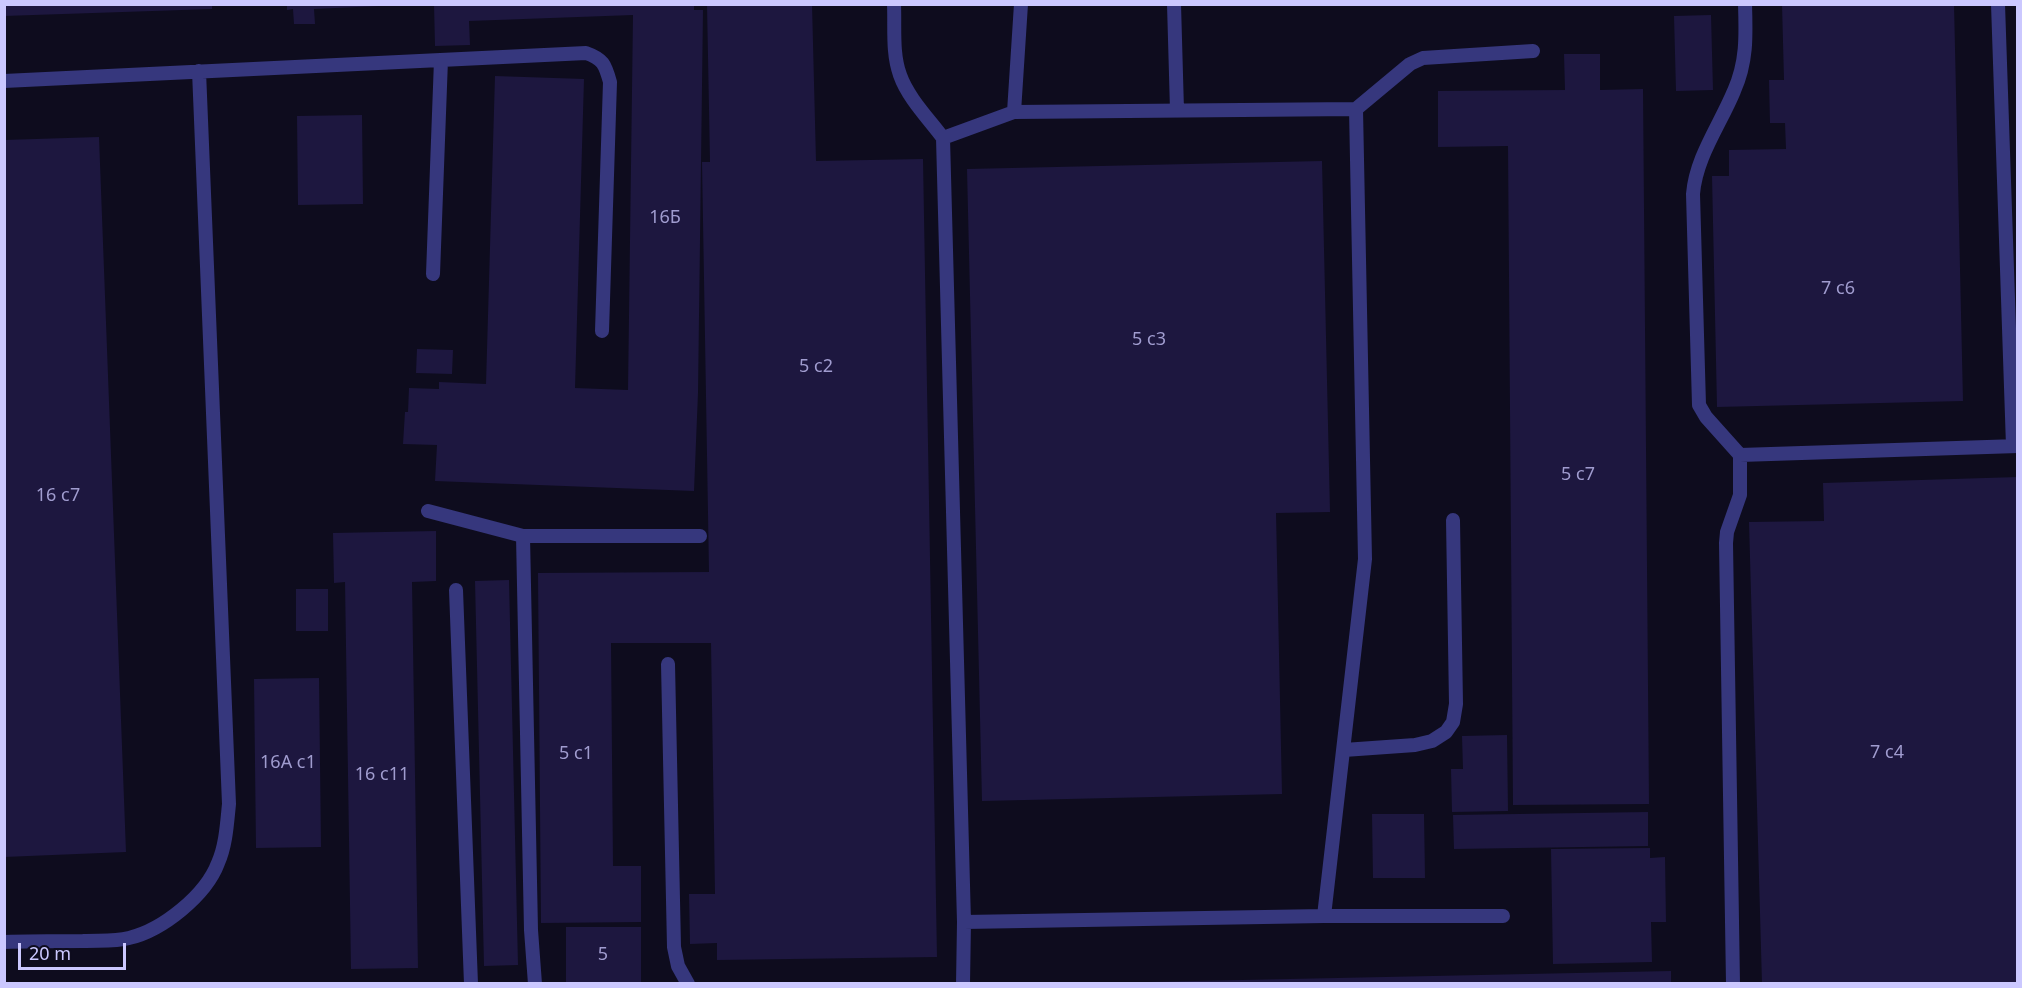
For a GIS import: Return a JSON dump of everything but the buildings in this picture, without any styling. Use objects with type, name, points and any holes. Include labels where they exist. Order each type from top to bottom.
[{"type":"lane","points":[[894,4],[896,60],[900,77],[908,92],[943,138],[964,922],[963,984]]},
{"type":"lane","points":[[1014,112],[1021,4]]},
{"type":"lane","points":[[1174,4],[1178,110]]},
{"type":"lane","points":[[1733,984],[1726,543],[1727,532],[1740,495],[1740,455],[1706,417],[1699,405],[1693,194],[1694,179],[1699,165],[1735,91],[1742,70],[1746,47],[1745,4]]},
{"type":"lane","points":[[1740,455],[2015,446],[1998,4]]},
{"type":"lane","points":[[943,138],[1014,112],[1356,109],[1410,64],[1423,58],[1533,51]]},
{"type":"lane","points":[[4,81],[586,53],[599,58],[606,68],[610,82],[602,331]]},
{"type":"lane","points":[[433,274],[441,60]]},
{"type":"lane","points":[[4,942],[109,940],[129,938],[150,930],[177,914],[204,888],[218,863],[225,834],[229,804],[200,71]]},
{"type":"lane","points":[[1324,916],[1365,560],[1356,109]]},
{"type":"lane","points":[[428,511],[523,536],[700,536]]},
{"type":"lane","points":[[1344,750],[1415,745],[1432,741],[1446,732],[1453,722],[1456,704],[1453,520]]},
{"type":"lane","points":[[523,536],[531,930],[535,984]]},
{"type":"lane","points":[[456,590],[471,984]]},
{"type":"lane","points":[[668,664],[674,947],[678,966],[688,984]]},
{"type":"lane","points":[[964,922],[1324,916],[1503,916]]}]
